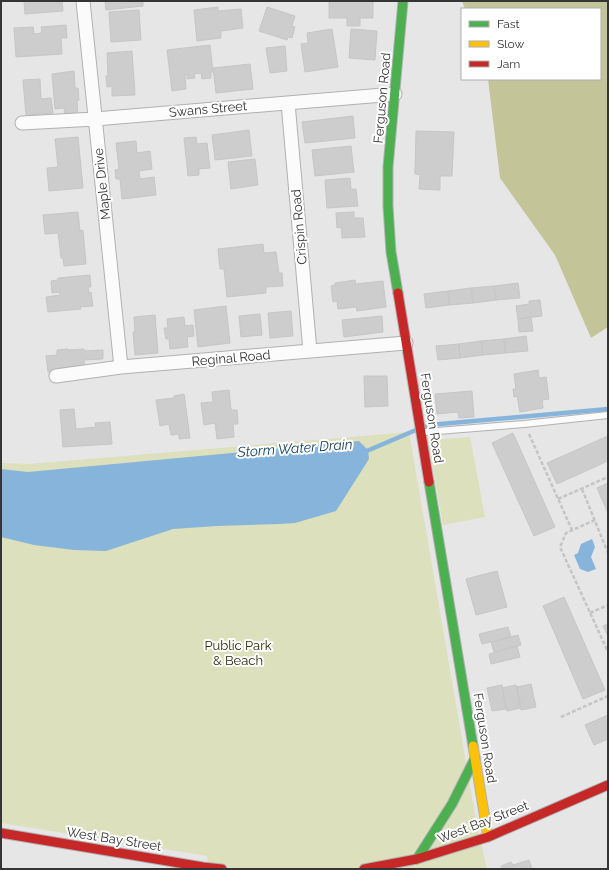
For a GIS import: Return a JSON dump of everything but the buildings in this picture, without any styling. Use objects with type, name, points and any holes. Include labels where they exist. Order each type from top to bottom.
[{"type":"main road","name":"Ferguson Road","points":[[403,1],[388,167],[388,206],[391,252],[488,837]]},
{"type":"main road","points":[[417,859],[452,804],[475,758]]},
{"type":"main road","name":"West Bay Street","points":[[364,869],[417,859],[488,837],[608,785]]},
{"type":"main road","name":"West Bay Street","points":[[1,834],[195,866],[222,869]]},
{"type":"street","name":"Maple Drive","points":[[83,1],[121,367]]},
{"type":"street","name":"Swans Street","points":[[22,123],[95,119],[395,94]]},
{"type":"street","name":"Crispin Road","points":[[288,103],[310,351]]},
{"type":"street","name":"Reginal Road","points":[[56,376],[121,367],[406,343]]},
{"type":"lane","points":[[422,436],[425,432],[608,415]]},
{"type":"path","points":[[524,424],[572,530]]},
{"type":"path","points":[[558,499],[608,477]]},
{"type":"path","points":[[582,489],[608,553]]},
{"type":"path","points":[[594,520],[566,533],[560,547],[566,565],[608,652]]},
{"type":"path","points":[[590,613],[608,605]]},
{"type":"path","points":[[561,717],[608,696]]},
{"type":"green space","points":[[462,1],[608,1],[608,327],[591,338],[555,255],[500,178],[488,80],[601,80],[601,8],[465,8]]},
{"type":"green space","name":"Public Park & Beach","points":[[409,432],[477,826],[487,869],[209,869],[207,856],[1,823],[1,463],[29,464]]},
{"type":"green space","points":[[470,437],[485,517],[443,525],[428,440]]},
{"type":"water","points":[[359,441],[368,450],[369,459],[336,511],[295,523],[173,529],[106,551],[74,550],[34,545],[1,537],[1,469],[28,472]]},
{"type":"water","points":[[592,539],[595,547],[591,557],[596,569],[588,572],[580,569],[574,555],[578,553],[581,544]]},
{"type":"waterway","name":"Storm Water Drain","points":[[425,427],[429,425],[608,409]]},
{"type":"waterway","name":"Storm Water Drain","points":[[362,453],[416,430]]},
{"type":"traffic: fast","points":[[398,293],[391,252],[388,206],[388,167],[403,1]]},
{"type":"traffic: fast","points":[[429,482],[473,746]]},
{"type":"traffic: fast","points":[[417,859],[452,804],[475,758]]},
{"type":"traffic: slow","points":[[473,746],[488,837]]},
{"type":"traffic: jam","points":[[398,293],[429,482]]},
{"type":"traffic: jam","points":[[364,869],[417,859],[488,837],[608,785]]},
{"type":"traffic: jam","points":[[1,833],[222,869]]}]
